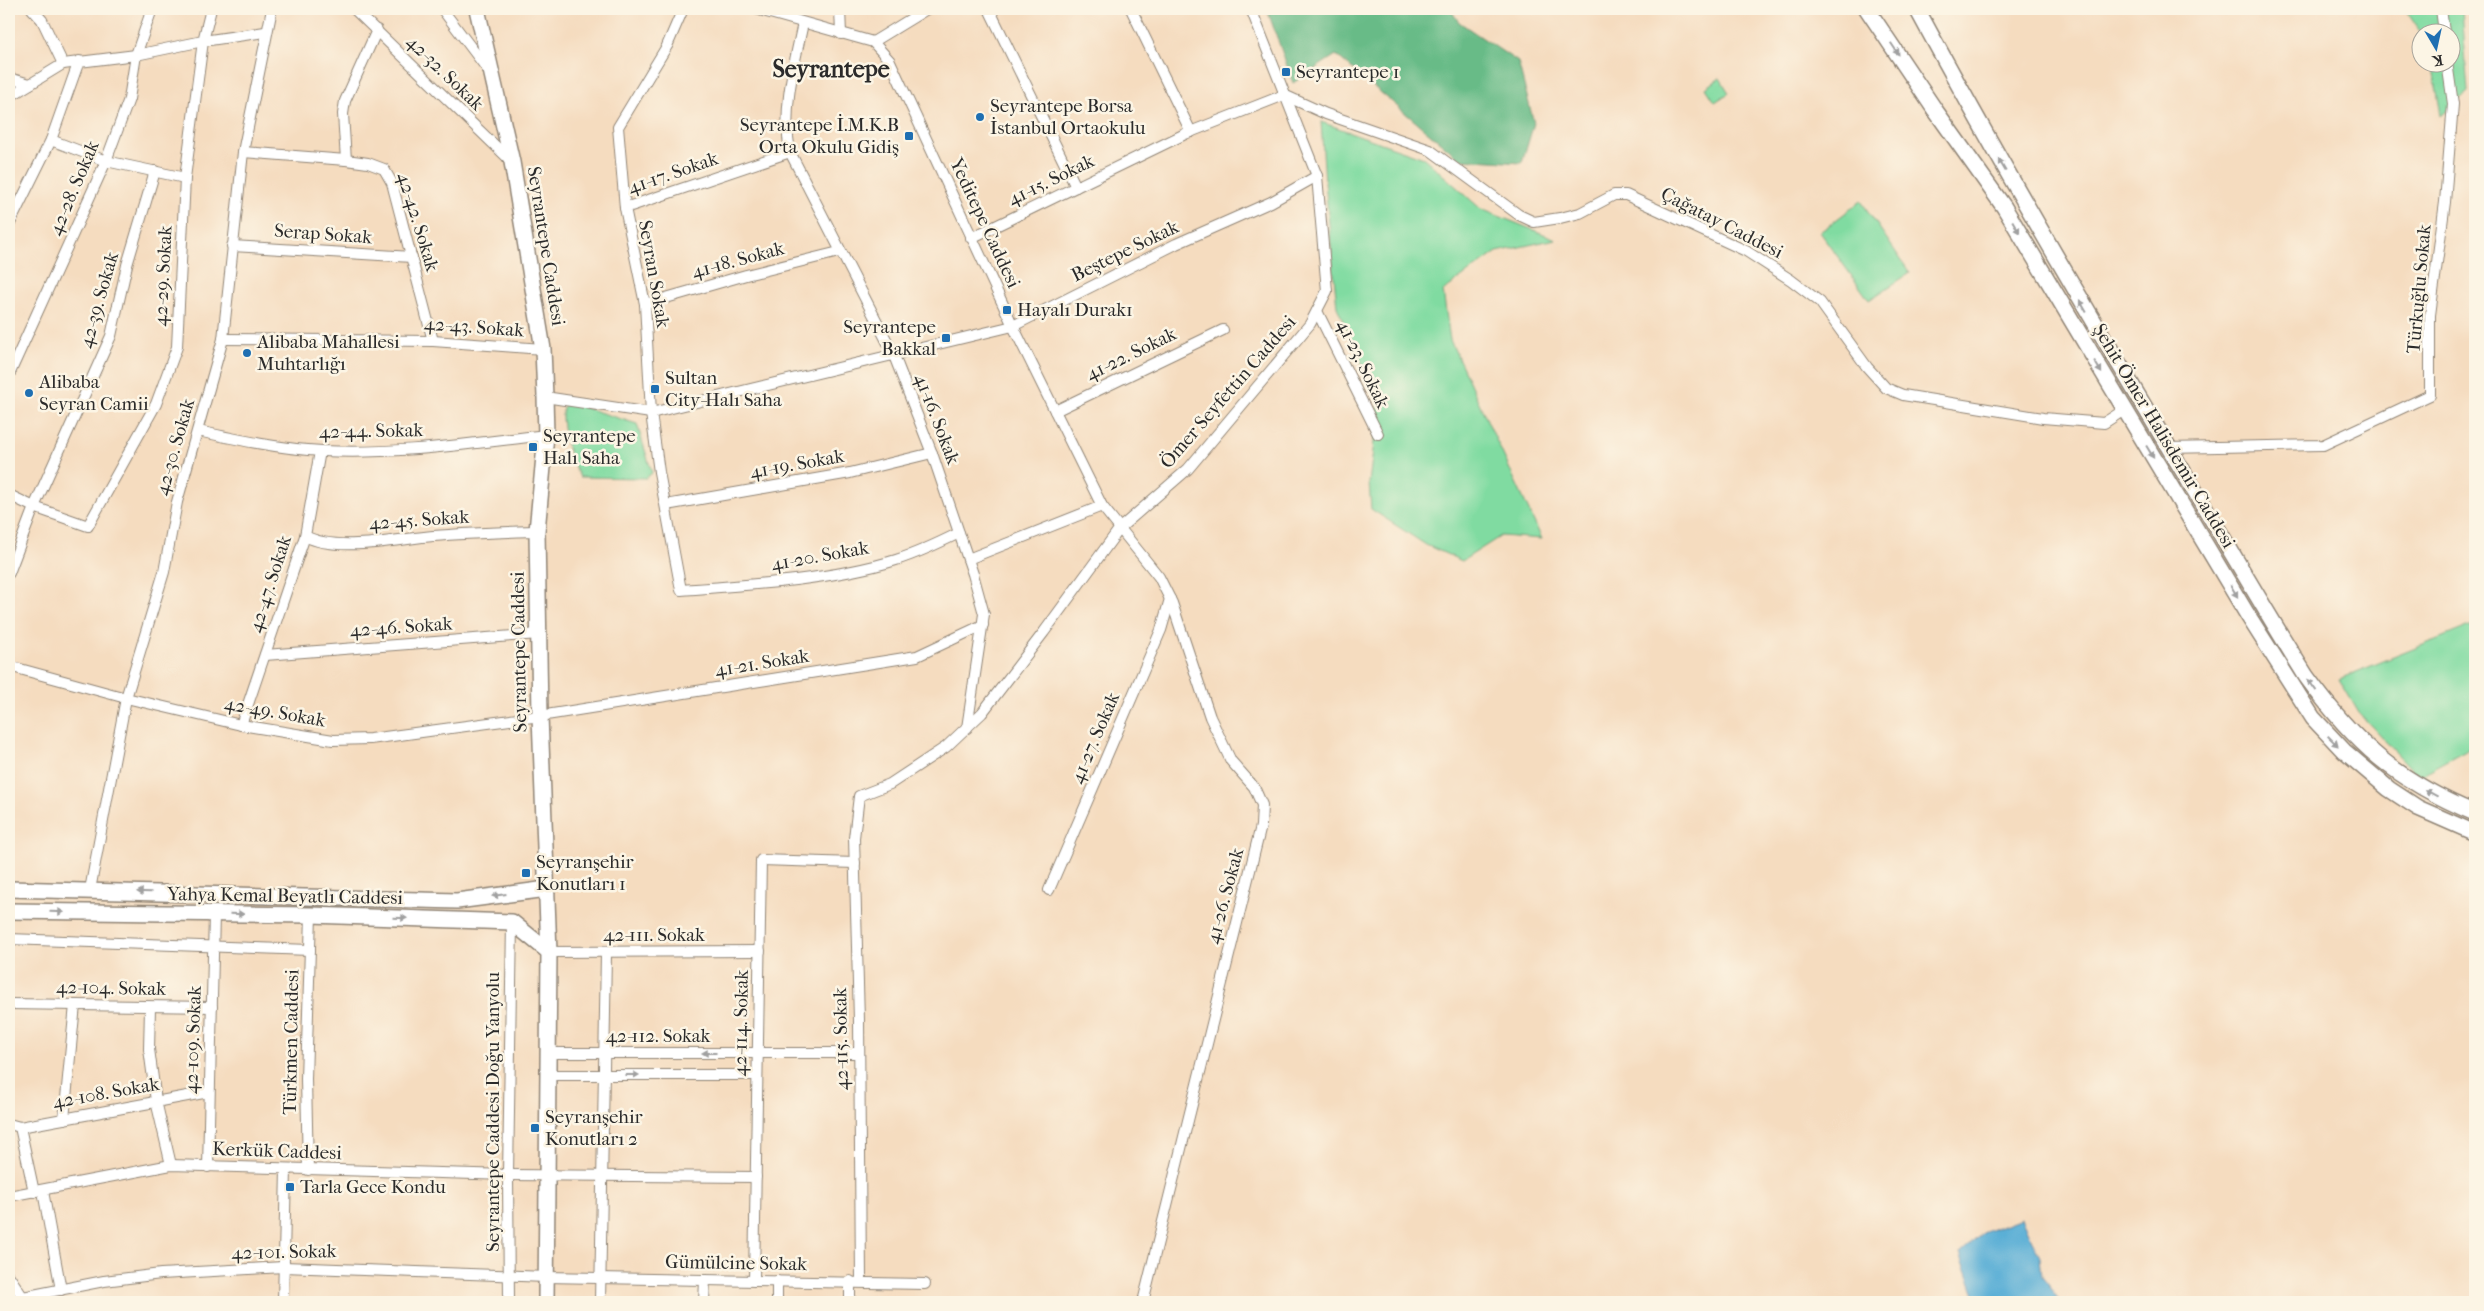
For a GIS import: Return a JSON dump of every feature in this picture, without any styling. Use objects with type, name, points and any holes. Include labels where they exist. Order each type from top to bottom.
[{"type":"street","points":[[32,9],[42,20],[63,64]]},
{"type":"street","name":"42-28. Sokak","points":[[9,375],[106,161],[129,99],[136,55],[152,9]]},
{"type":"street","name":"42-29. Sokak","points":[[34,507],[88,526],[156,404],[177,347],[185,178],[203,41],[212,9]]},
{"type":"street","name":"42-30. Sokak","points":[[90,890],[126,698],[164,572],[177,502],[223,339],[243,152],[265,32],[272,9]]},
{"type":"street","name":"42-32. Sokak","points":[[354,9],[512,162]]},
{"type":"street","points":[[442,9],[492,74]]},
{"type":"street","name":"Seyrantepe Caddesi","points":[[478,9],[512,162],[543,348],[546,397],[546,435],[537,531],[540,716],[549,952],[546,1302]]},
{"type":"street","name":"Seyran Sokak","points":[[681,590],[651,413],[645,304],[624,208],[618,127],[667,46],[683,9]]},
{"type":"street","points":[[756,9],[873,42],[927,9]]},
{"type":"street","points":[[840,9],[841,34]]},
{"type":"street","points":[[989,9],[1076,187]]},
{"type":"street","points":[[1131,9],[1191,132]]},
{"type":"street","name":"Ömer Seyfettin Caddesi","points":[[859,796],[890,784],[918,766],[946,747],[982,713],[1039,640],[1120,528],[1188,469],[1310,324],[1327,291],[1317,176],[1251,9]]},
{"type":"street","name":"Şehit Ömer Halisdemir Caddesi","points":[[1867,9],[1935,110],[2004,207],[2124,410],[2289,681],[2328,736],[2366,772],[2389,789],[2418,808],[2475,833]]},
{"type":"street","name":"Şehit Ömer Halisdemir Caddesi","points":[[1917,9],[1981,128],[2167,448],[2295,659],[2333,713],[2352,735],[2399,775],[2448,802],[2475,813]]},
{"type":"street","points":[[2441,9],[2443,22]]},
{"type":"street","name":"41-16. Sokak","points":[[803,23],[787,98],[787,135],[790,152],[839,252],[893,353],[932,453],[960,533],[984,614],[967,728]]},
{"type":"street","points":[[243,152],[346,160],[343,114],[345,101],[377,30]]},
{"type":"street","points":[[9,97],[63,64],[136,55],[203,41],[265,32]]},
{"type":"street","name":"Yeditepe Caddesi","points":[[873,42],[894,70],[1013,326],[1102,506],[1120,528]]},
{"type":"street","points":[[9,225],[51,140],[79,61]]},
{"type":"street","name":"Türkuğlu Sokak","points":[[2167,448],[2324,445],[2430,396],[2430,315],[2445,202],[2452,104],[2448,72]]},
{"type":"street","points":[[9,78],[30,84]]},
{"type":"street","name":"41-15. Sokak","points":[[972,238],[1191,132],[1284,95]]},
{"type":"street","name":"Çağatay Caddesi","points":[[1284,95],[1326,114],[1430,150],[1519,215],[1534,222],[1580,213],[1614,194],[1626,196],[1737,246],[1791,280],[1820,302],[1867,367],[1886,388],[1903,395],[2043,418],[2104,423],[2124,410]]},
{"type":"street","points":[[51,140],[106,161],[185,178]]},
{"type":"street","name":"41-17. Sokak","points":[[624,208],[790,152]]},
{"type":"street","name":"42-42. Sokak","points":[[346,160],[368,163],[384,169],[392,183],[433,341]]},
{"type":"street","name":"42-39. Sokak","points":[[9,572],[34,507],[111,336],[128,265],[154,172]]},
{"type":"street","name":"Beştepe Sokak","points":[[651,413],[792,381],[893,353],[1013,326],[1176,244],[1271,202],[1317,176]]},
{"type":"street","name":"Serap Sokak","points":[[232,246],[412,257]]},
{"type":"street","name":"41-18. Sokak","points":[[645,304],[746,275],[839,252]]},
{"type":"street","name":"41-23. Sokak","points":[[1317,310],[1378,434]]},
{"type":"street","name":"41-22. Sokak","points":[[1055,411],[1223,330]]},
{"type":"street","name":"42-43. Sokak","points":[[223,339],[433,341],[543,348]]},
{"type":"street","points":[[546,397],[651,413]]},
{"type":"street","name":"42-44. Sokak","points":[[198,431],[258,444],[320,451],[366,452],[432,448],[546,435]]},
{"type":"street","name":"42-47. Sokak","points":[[242,725],[305,536],[320,451]]},
{"type":"street","name":"41-19. Sokak","points":[[666,505],[850,473],[932,453]]},
{"type":"street","points":[[9,495],[34,507]]},
{"type":"street","points":[[968,560],[1102,506]]},
{"type":"street","name":"41-26. Sokak","points":[[1120,528],[1159,577],[1170,599],[1210,717],[1231,761],[1254,787],[1262,805],[1261,826],[1143,1302]]},
{"type":"street","name":"42-45. Sokak","points":[[305,536],[317,543],[350,543],[436,535],[537,531]]},
{"type":"street","name":"41-20. Sokak","points":[[681,590],[767,583],[849,570],[896,560],[960,533]]},
{"type":"street","name":"41-27. Sokak","points":[[1049,890],[1161,630],[1170,599]]},
{"type":"street","name":"41-21. Sokak","points":[[540,716],[917,656],[983,624]]},
{"type":"street","name":"42-46. Sokak","points":[[265,655],[539,634]]},
{"type":"street","name":"42-49. Sokak","points":[[9,666],[126,698],[242,725],[333,740],[361,739],[540,716]]},
{"type":"street","name":"42-115. Sokak","points":[[859,796],[854,838],[859,1053],[861,1282]]},
{"type":"street","name":"42-114. Sokak","points":[[754,1281],[761,860],[855,863]]},
{"type":"street","name":"Yahya Kemal Beyatlı Caddesi","points":[[9,889],[457,901],[547,889]]},
{"type":"street","name":"Yahya Kemal Beyatlı Caddesi","points":[[9,911],[311,915],[512,922]]},
{"type":"street","name":"42-109. Sokak","points":[[208,1167],[215,947],[214,914]]},
{"type":"street","name":"Türkmen Caddesi","points":[[308,1170],[306,1079],[311,915]]},
{"type":"street","points":[[512,922],[549,952]]},
{"type":"street","name":"Seyrantepe Caddesi Doğu Yanyolu","points":[[509,1302],[508,1175],[512,922]]},
{"type":"street","points":[[9,940],[310,950]]},
{"type":"street","name":"42-111. Sokak","points":[[549,952],[760,951]]},
{"type":"street","points":[[600,1302],[606,953]]},
{"type":"street","name":"42-104. Sokak","points":[[9,1004],[150,1008],[212,1007]]},
{"type":"street","points":[[64,1118],[75,1005]]},
{"type":"street","points":[[150,1008],[149,1049],[156,1102],[171,1165]]},
{"type":"street","name":"42-112. Sokak","points":[[548,1053],[859,1053]]},
{"type":"street","name":"42-112. Sokak","points":[[548,1075],[757,1075]]},
{"type":"street","name":"42-108. Sokak","points":[[9,1124],[20,1126],[209,1092]]},
{"type":"street","points":[[20,1126],[39,1191],[61,1290]]},
{"type":"street","name":"Kerkük Caddesi","points":[[9,1196],[171,1165],[508,1175],[756,1177]]},
{"type":"street","points":[[283,1302],[286,1169]]},
{"type":"street","name":"42-101. Sokak","points":[[25,1300],[104,1281],[161,1274],[284,1267],[546,1277]]},
{"type":"street","points":[[9,1276],[25,1300]]},
{"type":"street","name":"Gümülcine Sokak","points":[[546,1277],[925,1284]]},
{"type":"street","points":[[704,1280],[704,1302]]},
{"type":"street","points":[[777,1281],[778,1302]]},
{"type":"street","points":[[850,1282],[850,1302]]},
{"type":"green space","points":[[1267,9],[1450,9],[1459,22],[1518,62],[1534,123],[1522,163],[1460,159],[1336,55],[1293,83]]},
{"type":"green space","points":[[2405,9],[2462,9],[2468,92],[2441,115],[2434,72],[2462,72],[2462,22],[2414,22]]},
{"type":"green space","points":[[1720,78],[1729,93],[1715,102],[1706,88]]},
{"type":"green space","points":[[1321,122],[1424,158],[1481,209],[1556,239],[1497,252],[1443,291],[1450,340],[1542,539],[1501,536],[1462,561],[1426,545],[1371,509],[1369,483],[1379,401],[1337,307]]},
{"type":"green space","points":[[1861,201],[1910,273],[1869,300],[1820,232]]},
{"type":"green space","points":[[567,402],[637,424],[652,473],[646,478],[580,477],[570,455],[563,428],[562,412]]},
{"type":"green space","points":[[2475,624],[2475,745],[2418,776],[2359,713],[2339,679]]},
{"type":"water","points":[[2021,1218],[2040,1257],[2042,1277],[2062,1302],[1978,1302],[1960,1253],[1983,1233]]},
{"type":"place","name":"Seyrantepe 1","points":[[1286,72]]},
{"type":"place","name":"Seyrantepe Borsa İstanbul Ortaokulu","points":[[980,117]]},
{"type":"place","name":"Seyrantepe İ.M.K.B Orta Okulu Gidiş","points":[[909,136]]},
{"type":"place","name":"Hayalı Durak1","points":[[1007,310]]},
{"type":"place","name":"Seyrantepe Bakkal","points":[[946,338]]},
{"type":"place","name":"Alibaba Mahallesi Muhtarlığı","points":[[247,353]]},
{"type":"place","name":"Sultan City-Halı Saha","points":[[655,389]]},
{"type":"place","name":"Alibaba Seyran Camii","points":[[29,393]]},
{"type":"place","name":"Seyrantepe Halı Saha","points":[[533,447]]},
{"type":"place","name":"Seyranşehir Konutları 1","points":[[526,873]]},
{"type":"place","name":"Seyranşehir Konutları 2","points":[[535,1128]]},
{"type":"place","name":"Tarla Gece Kondu","points":[[290,1187]]},
{"type":"district","name":"Seyrantepe","points":[[831,69]]}]
